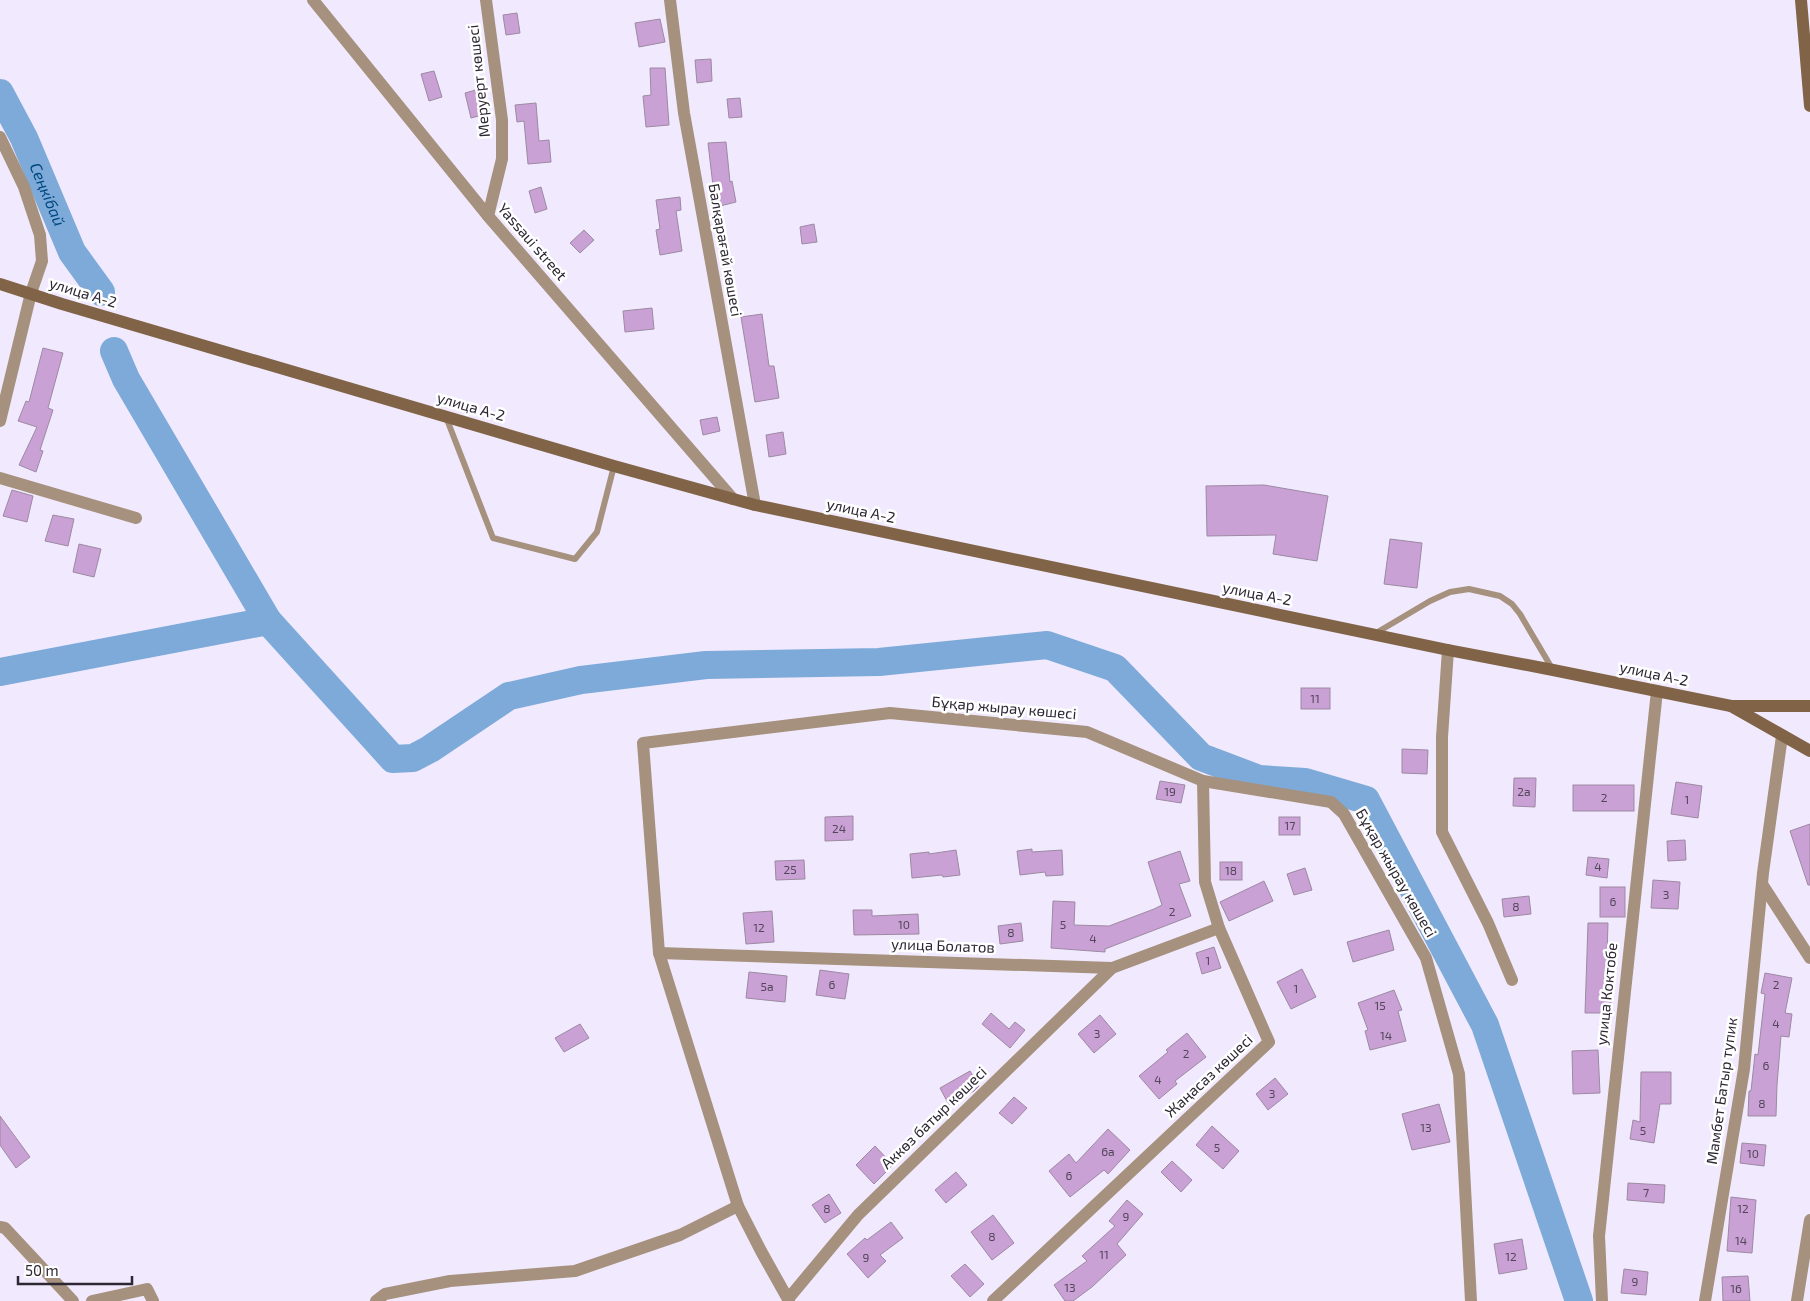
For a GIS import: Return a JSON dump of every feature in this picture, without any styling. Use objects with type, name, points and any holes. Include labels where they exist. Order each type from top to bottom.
[{"type":"main road","points":[[1801,0],[1810,106]]},
{"type":"main road","name":"улица А-2","points":[[0,284],[446,417],[755,505],[1068,572],[1731,706],[1810,706]]},
{"type":"main road","name":"улица А-2","points":[[1731,706],[1810,751]]},
{"type":"street","name":"Yassaui street","points":[[313,0],[488,216],[733,499]]},
{"type":"street","name":"Меруерт көшесі","points":[[486,0],[502,120],[502,159],[488,216]]},
{"type":"street","name":"Балқарағай көшесі","points":[[670,0],[684,113],[755,505]]},
{"type":"street","points":[[0,137],[24,187],[40,234],[42,261],[31,293],[0,421]]},
{"type":"street","points":[[0,478],[136,518]]},
{"type":"street","points":[[1448,650],[1442,737],[1442,832],[1488,923],[1512,980]]},
{"type":"street","name":"улица Коктобе","points":[[1602,1301],[1599,1236],[1657,691]]},
{"type":"street","name":"Бұқар жырау көшесі","points":[[659,953],[643,742],[890,713],[1087,732],[1203,781],[1331,802],[1344,814],[1426,958],[1459,1074],[1471,1301]]},
{"type":"street","name":"Мамбет Батыр тупик","points":[[1705,1301],[1744,1070],[1762,884],[1782,736]]},
{"type":"street","name":"Жаңасаз көшесі","points":[[993,1301],[1269,1042],[1219,928],[1204,882],[1203,781]]},
{"type":"street","points":[[1762,884],[1810,958]]},
{"type":"street","name":"улица Болатов","points":[[659,953],[1112,968],[1219,928]]},
{"type":"street","points":[[659,953],[738,1206],[760,1251],[789,1300]]},
{"type":"street","name":"Аккөз батыр көшесі","points":[[789,1300],[858,1215],[1112,968]]},
{"type":"street","points":[[376,1301],[385,1294],[450,1280],[575,1271],[680,1235],[738,1206]]},
{"type":"street","points":[[1797,1301],[1810,1220]]},
{"type":"street","points":[[0,1227],[5,1228],[73,1301]]},
{"type":"street","points":[[92,1301],[146,1289],[153,1301]]},
{"type":"lane","points":[[446,417],[493,538],[575,560],[597,532],[614,466]]},
{"type":"lane","points":[[1375,634],[1430,601],[1450,592],[1469,590],[1500,596],[1512,604],[1520,614],[1553,670]]},
{"type":"building","points":[[517,13],[520,33],[506,35],[503,15]]},
{"type":"building","points":[[660,19],[665,42],[639,47],[635,23]]},
{"type":"building","points":[[711,59],[712,81],[697,83],[695,60]]},
{"type":"building","points":[[650,68],[665,68],[669,125],[646,127],[643,96],[651,95]]},
{"type":"building","points":[[434,71],[442,97],[429,101],[421,74]]},
{"type":"building","points":[[483,88],[490,113],[471,118],[465,93]]},
{"type":"building","points":[[740,98],[742,117],[729,118],[727,99]]},
{"type":"building","points":[[536,103],[539,141],[549,140],[551,162],[528,164],[524,121],[517,122],[515,105]]},
{"type":"building","points":[[726,142],[730,182],[732,181],[736,202],[716,207],[711,186],[713,186],[708,143]]},
{"type":"building","points":[[541,187],[547,209],[535,213],[529,191]]},
{"type":"building","points":[[680,197],[681,210],[676,211],[682,251],[660,255],[656,230],[660,229],[656,200]]},
{"type":"building","points":[[814,224],[817,242],[802,244],[800,227]]},
{"type":"building","points":[[584,230],[594,240],[580,253],[570,243]]},
{"type":"building","points":[[652,308],[654,329],[625,332],[623,311]]},
{"type":"building","points":[[762,314],[769,366],[774,366],[779,398],[755,402],[741,317]]},
{"type":"building","points":[[43,348],[63,353],[48,408],[53,410],[40,450],[43,451],[36,472],[19,465],[37,427],[18,421],[26,401],[29,402]]},
{"type":"building","points":[[717,417],[720,431],[703,435],[700,420]]},
{"type":"building","points":[[783,432],[786,454],[769,457],[766,435]]},
{"type":"building","points":[[1264,485],[1328,496],[1317,561],[1273,554],[1276,535],[1207,536],[1206,486]]},
{"type":"building","points":[[12,490],[33,496],[27,522],[3,516]]},
{"type":"building","points":[[53,515],[74,519],[68,546],[45,541]]},
{"type":"building","points":[[1390,539],[1422,543],[1417,588],[1384,584]]},
{"type":"building","points":[[79,544],[101,549],[94,577],[73,572]]},
{"type":"building","points":[[1301,688],[1330,688],[1330,709],[1301,709]]},
{"type":"building","points":[[1402,749],[1428,750],[1427,774],[1402,773]]},
{"type":"building","points":[[1514,778],[1536,778],[1535,807],[1513,806]]},
{"type":"building","points":[[1160,781],[1185,785],[1181,803],[1156,799]]},
{"type":"building","points":[[1676,782],[1702,786],[1698,818],[1671,814]]},
{"type":"building","points":[[1573,785],[1634,785],[1634,811],[1573,811]]},
{"type":"building","points":[[853,816],[853,840],[825,841],[825,817]]},
{"type":"building","points":[[1279,817],[1300,817],[1300,835],[1279,835]]},
{"type":"building","points":[[1810,824],[1810,885],[1808,885],[1790,831]]},
{"type":"building","points":[[1685,840],[1686,860],[1668,861],[1667,841]]},
{"type":"building","points":[[1032,849],[1032,852],[1062,850],[1063,875],[1046,876],[1045,872],[1020,875],[1017,851]]},
{"type":"building","points":[[956,850],[960,875],[912,878],[910,854],[929,852],[929,854]]},
{"type":"building","points":[[1180,851],[1190,881],[1179,884],[1191,916],[1105,949],[1105,952],[1051,948],[1053,901],[1075,902],[1074,925],[1109,926],[1154,909],[1162,905],[1148,862]]},
{"type":"building","points":[[1588,857],[1609,859],[1607,878],[1586,875]]},
{"type":"building","points":[[804,860],[805,879],[776,880],[775,861]]},
{"type":"building","points":[[1220,862],[1242,862],[1242,880],[1220,880]]},
{"type":"building","points":[[1305,868],[1312,890],[1294,895],[1287,874]]},
{"type":"building","points":[[1653,880],[1680,882],[1678,909],[1651,908]]},
{"type":"building","points":[[1264,881],[1273,901],[1229,921],[1220,902]]},
{"type":"building","points":[[1600,887],[1625,887],[1625,917],[1600,917]]},
{"type":"building","points":[[1529,896],[1531,914],[1504,917],[1502,899]]},
{"type":"building","points":[[853,910],[872,910],[872,916],[918,914],[919,934],[854,935]]},
{"type":"building","points":[[772,911],[774,942],[746,944],[743,913]]},
{"type":"building","points":[[1021,923],[1023,941],[1000,944],[998,926]]},
{"type":"building","points":[[1588,923],[1608,923],[1606,985],[1611,985],[1611,1013],[1585,1013]]},
{"type":"building","points":[[1389,930],[1394,950],[1353,962],[1347,942]]},
{"type":"building","points":[[1214,947],[1221,968],[1202,974],[1196,953]]},
{"type":"building","points":[[1302,969],[1316,997],[1291,1009],[1277,982]]},
{"type":"building","points":[[820,970],[849,974],[845,999],[816,995]]},
{"type":"building","points":[[749,972],[787,976],[785,1002],[746,998]]},
{"type":"building","points":[[1765,973],[1792,978],[1785,1013],[1792,1014],[1789,1037],[1781,1036],[1776,1116],[1748,1116],[1749,1091],[1751,1091],[1755,1054],[1758,1055],[1765,994],[1761,993]]},
{"type":"building","points":[[1394,990],[1402,1010],[1398,1011],[1406,1041],[1370,1050],[1365,1031],[1368,1030],[1358,1003]]},
{"type":"building","points":[[991,1013],[1009,1029],[1015,1022],[1025,1030],[1010,1048],[982,1024]]},
{"type":"building","points":[[1100,1015],[1116,1034],[1094,1053],[1078,1034]]},
{"type":"building","points":[[580,1024],[589,1038],[564,1052],[555,1038]]},
{"type":"building","points":[[1187,1033],[1206,1057],[1175,1081],[1177,1084],[1159,1099],[1139,1076]]},
{"type":"building","points":[[1598,1050],[1600,1093],[1573,1094],[1572,1051]]},
{"type":"building","points":[[970,1071],[979,1086],[974,1091],[949,1105],[940,1088]]},
{"type":"building","points":[[1641,1072],[1671,1072],[1671,1104],[1660,1104],[1654,1143],[1630,1139],[1633,1120],[1640,1122]]},
{"type":"building","points":[[1275,1078],[1288,1094],[1268,1110],[1256,1094]]},
{"type":"building","points":[[1014,1097],[1027,1108],[1012,1124],[999,1113]]},
{"type":"building","points":[[1439,1104],[1450,1142],[1412,1150],[1402,1114]]},
{"type":"building","points":[[0,1116],[30,1157],[16,1168],[0,1145]]},
{"type":"building","points":[[1212,1126],[1239,1151],[1223,1169],[1196,1145]]},
{"type":"building","points":[[1108,1129],[1130,1150],[1108,1174],[1104,1170],[1070,1197],[1049,1171],[1069,1154],[1076,1163]]},
{"type":"building","points":[[1742,1143],[1766,1145],[1764,1166],[1740,1163]]},
{"type":"building","points":[[875,1146],[893,1165],[874,1184],[856,1165]]},
{"type":"building","points":[[1172,1161],[1192,1180],[1181,1192],[1161,1172]]},
{"type":"building","points":[[956,1172],[967,1185],[946,1203],[935,1190]]},
{"type":"building","points":[[1628,1183],[1665,1185],[1664,1203],[1627,1200]]},
{"type":"building","points":[[829,1194],[841,1213],[825,1223],[812,1205]]},
{"type":"building","points":[[1731,1197],[1756,1200],[1752,1253],[1727,1251]]},
{"type":"building","points":[[1127,1200],[1143,1214],[1117,1244],[1126,1255],[1092,1287],[1073,1301],[1065,1301],[1054,1285],[1087,1261],[1082,1256],[1115,1226],[1109,1221]]},
{"type":"building","points":[[993,1215],[1014,1243],[992,1260],[971,1232]]},
{"type":"building","points":[[891,1222],[903,1238],[880,1255],[886,1261],[868,1278],[847,1254],[865,1238],[867,1240]]},
{"type":"building","points":[[1522,1239],[1527,1269],[1499,1274],[1494,1244]]},
{"type":"building","points":[[965,1264],[984,1284],[970,1297],[951,1276]]},
{"type":"building","points":[[1624,1269],[1648,1272],[1646,1295],[1621,1293]]},
{"type":"building","points":[[1748,1276],[1750,1301],[1723,1301],[1722,1277]]},
{"type":"waterway","name":"Сеңкібай","points":[[0,93],[24,138],[72,252],[101,292]]},
{"type":"waterway","points":[[114,351],[126,379],[268,621],[393,759],[413,758],[430,749],[509,696],[581,680],[706,665],[879,662],[1047,645],[1115,668],[1201,757],[1259,779],[1305,782],[1366,800],[1485,1025],[1579,1301]]},
{"type":"waterway","points":[[0,672],[268,621]]}]
